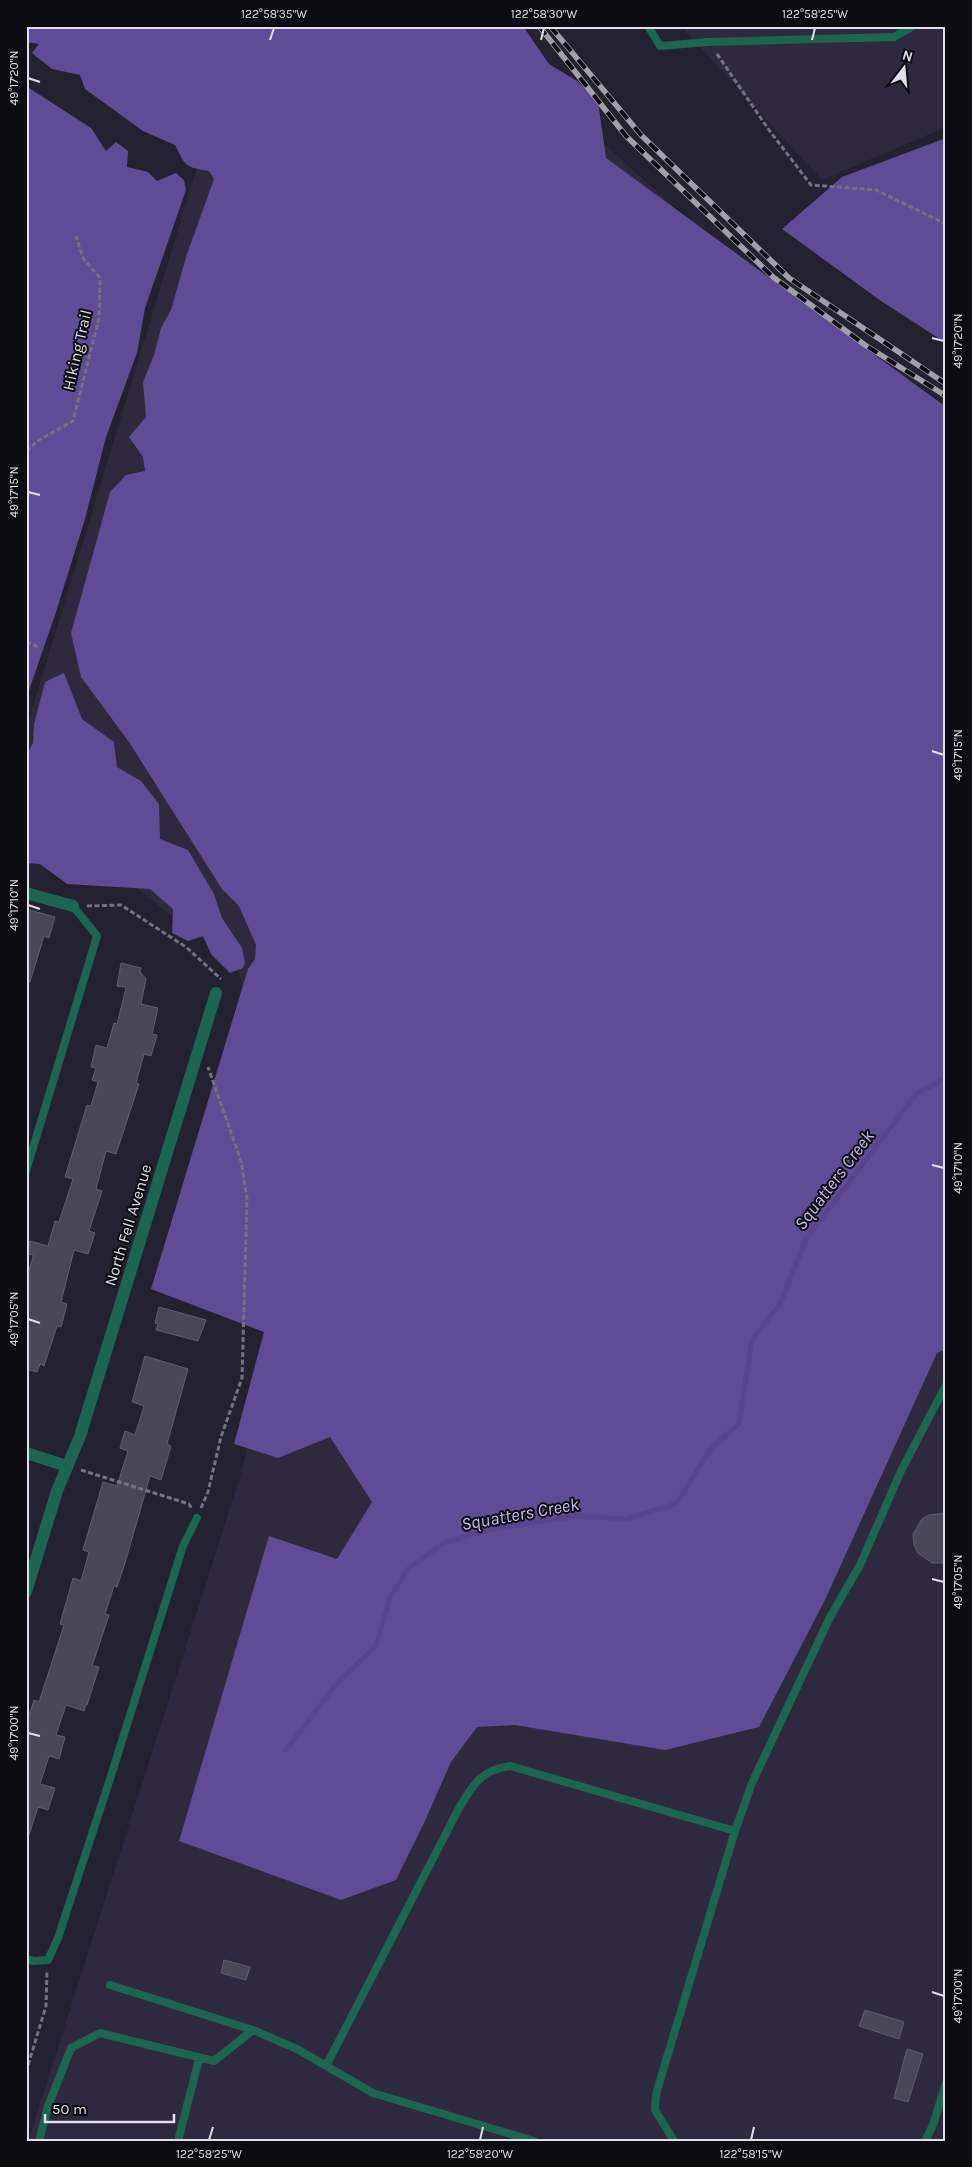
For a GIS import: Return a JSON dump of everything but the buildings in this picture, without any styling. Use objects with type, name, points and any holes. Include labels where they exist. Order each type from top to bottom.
[{"type":"street","points":[[26,893],[73,906]]},
{"type":"street","name":"North Fell Avenue","points":[[26,1592],[73,1468],[80,1436],[216,993]]},
{"type":"street","points":[[26,1453],[73,1468]]},
{"type":"lane","points":[[648,26],[660,46],[708,42],[894,37],[914,26]]},
{"type":"lane","points":[[26,1172],[97,936],[73,906]]},
{"type":"lane","points":[[674,2141],[655,2110],[656,2094],[735,1831],[752,1783],[830,1617],[860,1565],[901,1471],[946,1386]]},
{"type":"lane","points":[[26,1959],[34,1961],[48,1960],[58,1938],[183,1546],[197,1518]]},
{"type":"lane","points":[[326,2066],[458,1810],[474,1784],[484,1775],[498,1768],[510,1766],[735,1831]]},
{"type":"lane","points":[[110,1985],[253,2030],[297,2049],[373,2093],[534,2141]]},
{"type":"lane","points":[[39,2141],[48,2106],[71,2048],[100,2033],[214,2061],[253,2030]]},
{"type":"lane","points":[[178,2141],[200,2059]]},
{"type":"lane","points":[[925,2141],[933,2125],[946,2083]]},
{"type":"path","points":[[708,42],[769,130],[811,185],[876,190],[946,224]]},
{"type":"path","name":"Hiking Trail","points":[[26,451],[39,440],[73,421],[99,318],[100,278],[83,258],[76,236]]},
{"type":"path","points":[[26,642],[38,647]]},
{"type":"path","points":[[73,906],[121,905],[186,947],[223,981]]},
{"type":"path","points":[[197,1518],[208,1492],[221,1437],[242,1378],[247,1199],[241,1160],[207,1064]]},
{"type":"path","points":[[73,1468],[189,1504],[197,1518]]},
{"type":"path","points":[[26,2072],[46,2006],[48,1960]]},
{"type":"shaded area","points":[[26,26],[523,26],[549,64],[577,81],[598,101],[606,158],[946,407],[946,1349],[937,1353],[825,1600],[759,1727],[665,1750],[515,1725],[477,1727],[451,1762],[396,1880],[341,1900],[179,1841],[269,1536],[337,1559],[372,1502],[330,1437],[278,1458],[234,1444],[264,1332],[151,1289],[248,969],[255,959],[256,945],[239,906],[222,889],[129,742],[81,677],[71,633],[110,492],[126,475],[145,471],[143,457],[129,437],[146,417],[143,382],[154,355],[161,328],[171,310],[186,257],[214,179],[209,171],[187,165],[175,145],[143,131],[85,89],[80,75],[52,69],[32,53],[39,44],[26,42]]},
{"type":"shaded area","points":[[240,26],[593,134],[831,349],[946,424],[946,2141],[28,2141],[239,1480],[284,1306],[275,1114],[238,968],[121,876],[26,845],[26,729]]},
{"type":"shaded area","points":[[681,26],[946,26],[946,127],[822,180]]},
{"type":"shaded area","points":[[26,86],[91,128],[106,151],[116,142],[128,151],[127,167],[148,172],[157,181],[176,173],[184,180],[186,190],[145,308],[137,353],[106,437],[85,519],[26,699]]},
{"type":"shaded area","points":[[946,138],[946,343],[881,301],[782,229],[842,177]]},
{"type":"shaded area","points":[[64,673],[82,719],[114,742],[117,767],[141,781],[159,804],[160,839],[188,850],[214,894],[222,918],[242,948],[245,962],[243,968],[230,973],[211,954],[203,936],[188,941],[172,933],[173,909],[150,889],[67,884],[40,864],[26,863],[26,756],[33,743],[34,724],[45,682]]},
{"type":"waterway","name":"Squatters Creek","points":[[286,1750],[338,1682],[376,1646],[390,1597],[409,1568],[444,1543],[486,1530],[577,1516],[626,1519],[676,1504],[712,1447],[739,1424],[752,1340],[780,1304],[806,1239],[916,1094],[946,1078]]},
{"type":"railway","points":[[539,26],[626,136],[773,277],[865,345],[946,396]]},
{"type":"railway","points":[[550,26],[641,135],[789,278],[946,384]]}]
